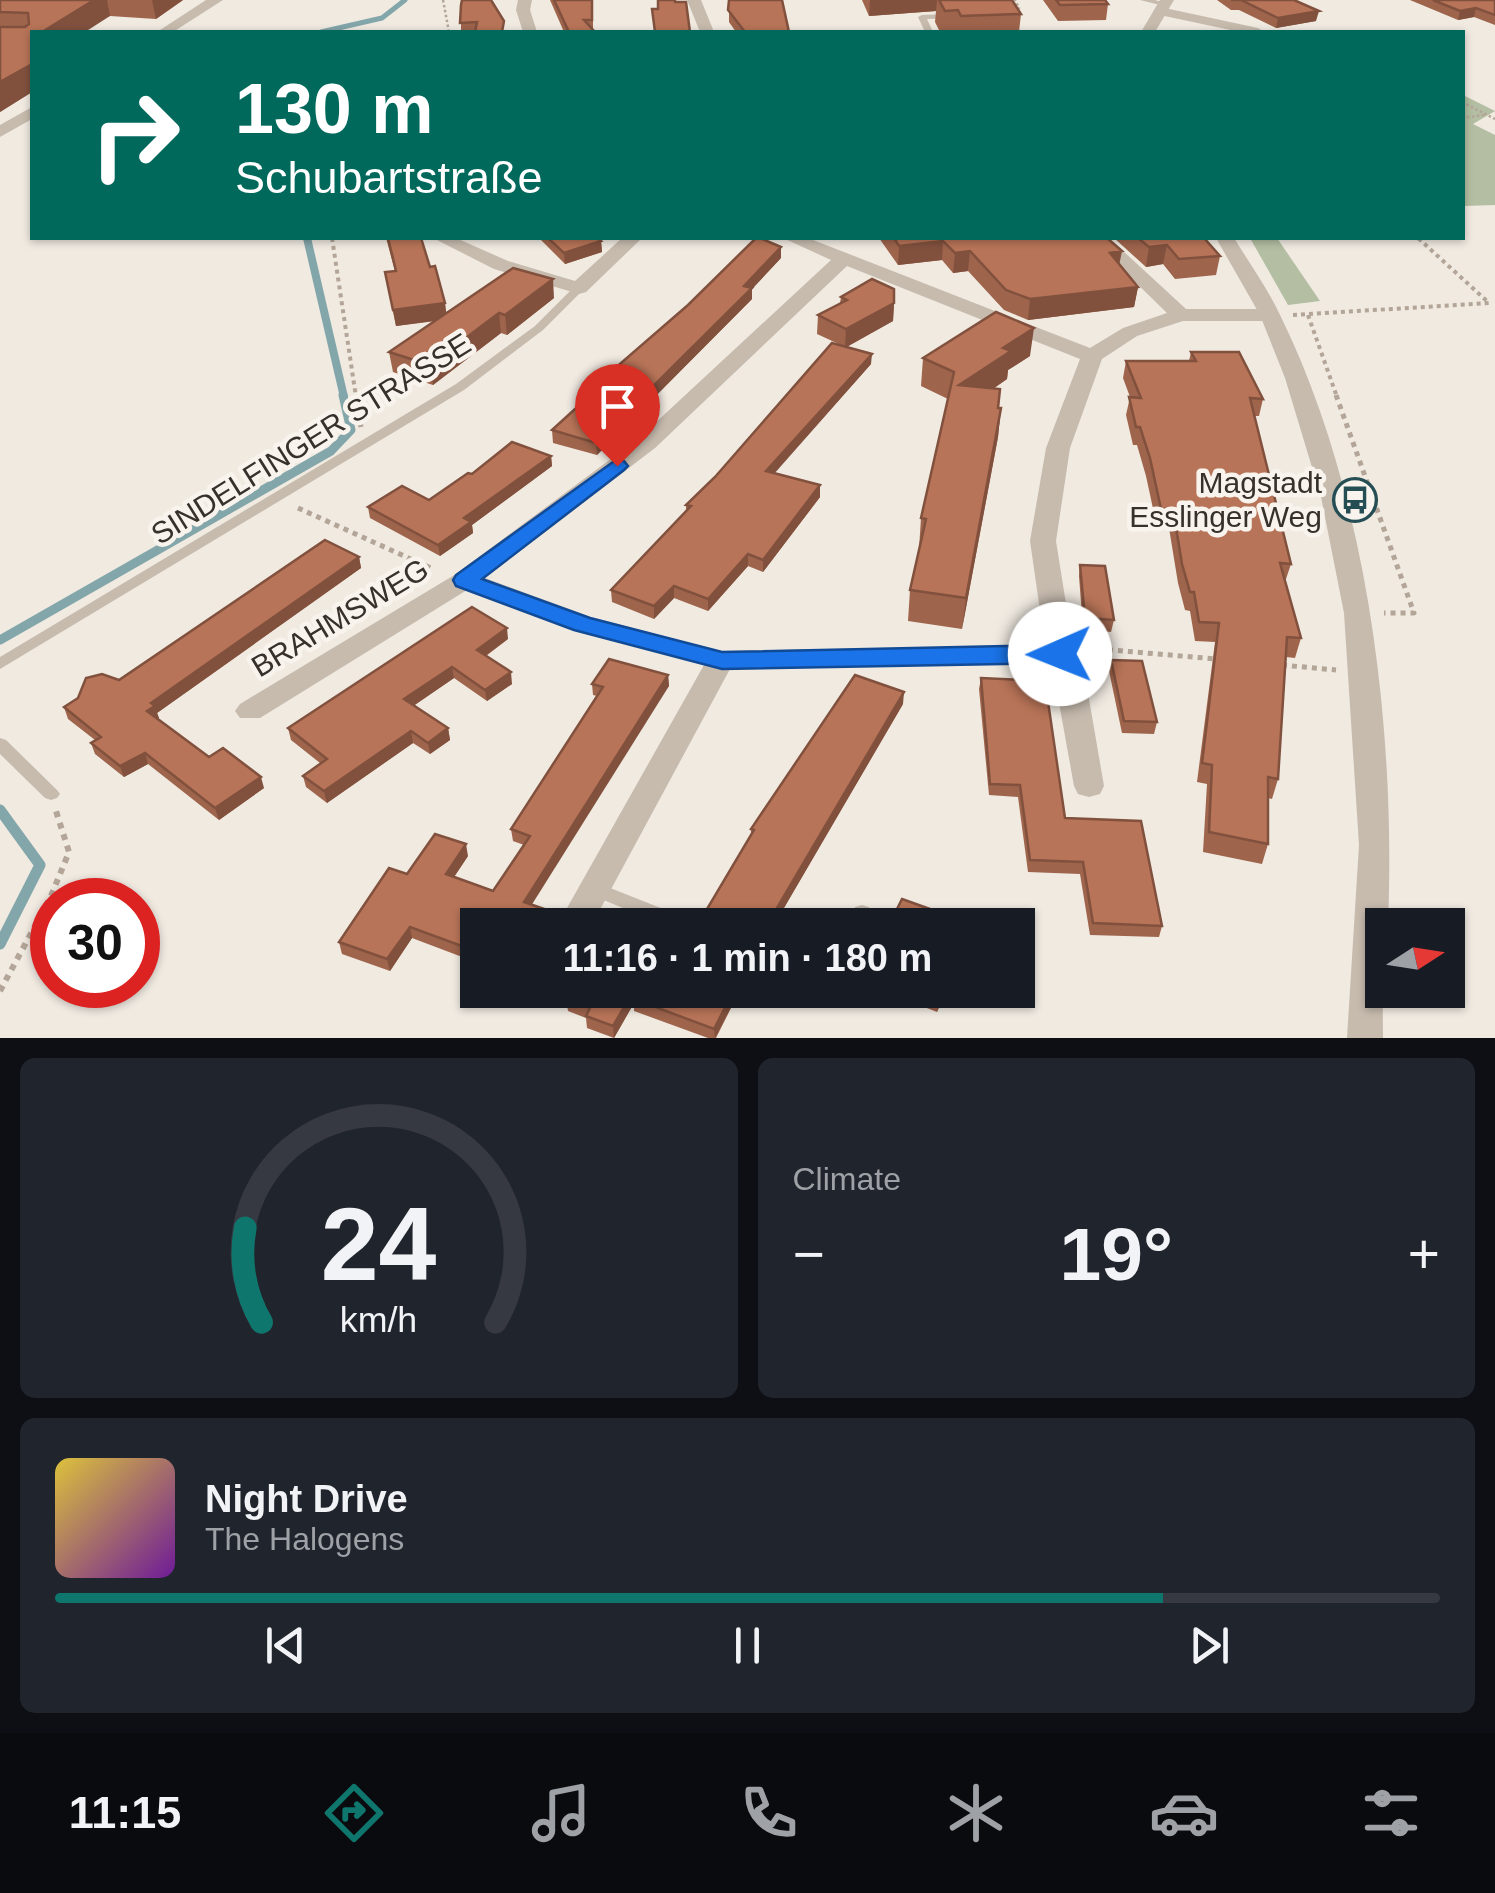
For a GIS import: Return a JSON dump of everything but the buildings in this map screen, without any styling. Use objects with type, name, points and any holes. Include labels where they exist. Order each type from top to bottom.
[{"type":"street","points":[[167,30],[216,0]]},
{"type":"street","points":[[525,0],[523,10],[529,30]]},
{"type":"street","points":[[694,0],[705,30]]},
{"type":"street","points":[[1149,30],[1164,5],[1251,30]]},
{"type":"street","points":[[0,132],[30,113]]},
{"type":"street","points":[[446,240],[501,265],[579,288]]},
{"type":"street","name":"SINDELFINGER STRASSE","points":[[579,288],[623,240]]},
{"type":"street","points":[[797,240],[1092,356]]},
{"type":"street","points":[[1101,240],[1181,315]]},
{"type":"street","points":[[1225,240],[1270,316],[1319,447],[1358,613],[1376,845],[1366,1038]]},
{"type":"street","name":"BRAHMSWEG","points":[[250,711],[464,580],[647,443],[842,259]]},
{"type":"street","points":[[1089,786],[1070,670],[1060,654],[1043,541],[1058,448],[1092,356],[1130,332],[1181,315],[1270,316]]},
{"type":"street","points":[[464,580],[582,624],[722,660],[1060,654]]},
{"type":"street","points":[[589,898],[722,660]]},
{"type":"lane","points":[[1144,0],[1164,5]]},
{"type":"lane","points":[[929,30],[922,17],[948,16]]},
{"type":"lane","name":"SINDELFINGER STRASSE","points":[[0,664],[460,387],[539,328],[579,288]]},
{"type":"lane","points":[[0,744],[51,794]]},
{"type":"lane","points":[[589,898],[624,908]]},
{"type":"path","points":[[444,0],[449,30]]},
{"type":"path","points":[[1013,22],[1007,11],[1019,8],[1014,0]]},
{"type":"path","points":[[1465,104],[1495,119]]},
{"type":"path","points":[[1465,118],[1487,115]]},
{"type":"path","points":[[332,240],[364,445]]},
{"type":"path","points":[[1420,240],[1492,303]]},
{"type":"path","points":[[1270,316],[1492,303]]},
{"type":"path","points":[[1308,314],[1414,613],[1358,613]]},
{"type":"path","points":[[278,498],[464,580]]},
{"type":"path","points":[[1060,654],[1091,647],[1228,660]]},
{"type":"path","points":[[1266,663],[1364,672]]},
{"type":"path","points":[[0,991],[50,896],[68,852],[51,794]]},
{"type":"green space","points":[[1465,96],[1495,111],[1473,124],[1495,135],[1495,205],[1465,206]]},
{"type":"green space","points":[[1251,240],[1278,240],[1320,301],[1288,305]]},
{"type":"waterway","points":[[330,30],[382,18],[405,0]]},
{"type":"waterway","points":[[307,240],[344,397]]},
{"type":"waterway","points":[[0,640],[331,451],[351,430],[343,395]]},
{"type":"waterway","points":[[0,810],[40,865],[0,944]]},
{"type":"place","name":"Magstadt Esslinger Weg","points":[[1355,500]]},
{"type":"route","points":[[617,466],[464,580],[582,624],[722,660],[1060,654]]}]
